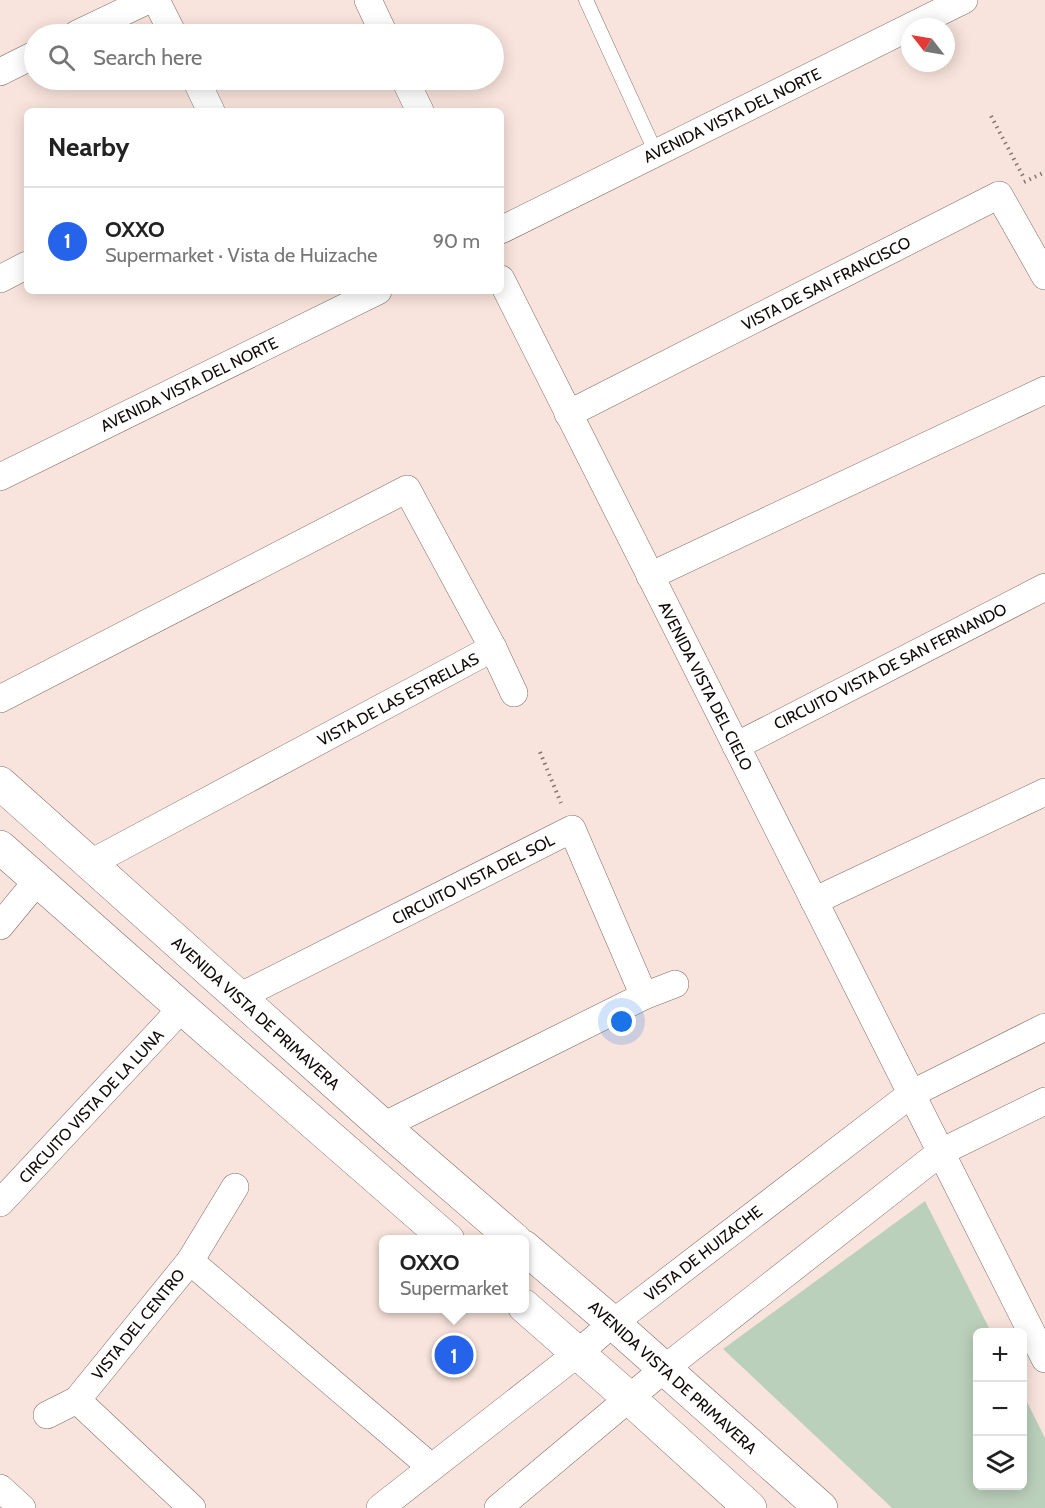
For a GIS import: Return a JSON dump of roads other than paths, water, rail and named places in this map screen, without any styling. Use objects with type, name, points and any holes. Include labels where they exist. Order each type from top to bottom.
[{"type":"main road","name":"AVENIDA VISTA DE PRIMAVERA","points":[[0,783],[383,1126],[510,1235]]},
{"type":"main road","points":[[0,847],[443,1235]]},
{"type":"main road","name":"AVENIDA VISTA DE PRIMAVERA","points":[[529,1250],[821,1508]]},
{"type":"main road","points":[[529,1310],[750,1508]]},
{"type":"street","points":[[97,24],[148,0]]},
{"type":"street","points":[[156,0],[169,24]]},
{"type":"street","points":[[368,0],[379,24]]},
{"type":"street","name":"AVENIDA VISTA DEL NORTE","points":[[504,229],[964,0]]},
{"type":"street","points":[[0,72],[24,60]]},
{"type":"street","points":[[201,90],[210,108]]},
{"type":"street","points":[[410,90],[419,108]]},
{"type":"street","name":"VISTA DE SAN FRANCISCO","points":[[568,414],[999,195],[1045,276]]},
{"type":"street","points":[[0,279],[24,267]]},
{"type":"street","name":"AVENIDA VISTA DEL CIELO","points":[[504,285],[941,1152]]},
{"type":"street","name":"AVENIDA VISTA DEL NORTE","points":[[0,477],[372,294]]},
{"type":"street","points":[[650,576],[1045,390]]},
{"type":"street","name":"VISTA DE LAS ESTRELLAS","points":[[0,699],[407,489],[493,648],[89,864]]},
{"type":"street","name":"CIRCUITO VISTA DE SAN FERNANDO","points":[[736,746],[1045,587]]},
{"type":"street","points":[[493,648],[514,693]]},
{"type":"street","points":[[814,901],[1045,792]]},
{"type":"street","name":"CIRCUITO VISTA DEL SOL","points":[[239,997],[572,829],[644,996]]},
{"type":"street","points":[[0,926],[37,880]]},
{"type":"street","points":[[383,1126],[644,996],[675,984]]},
{"type":"street","name":"CIRCUITO VISTA DE LA LUNA","points":[[0,1203],[182,1008]]},
{"type":"street","name":"VISTA DE HUIZACHE","points":[[381,1508],[613,1323],[911,1094],[1045,1027]]},
{"type":"street","points":[[498,1508],[664,1369],[941,1152],[1045,1101]]},
{"type":"street","points":[[941,1152],[1038,1329],[1045,1359]]},
{"type":"street","points":[[190,1261],[236,1187]]},
{"type":"street","name":"VISTA DEL CENTRO","points":[[77,1400],[190,1261],[431,1467]]},
{"type":"street","points":[[46,1415],[77,1400],[192,1508]]},
{"type":"street","points":[[0,1488],[22,1508]]},
{"type":"lane","points":[[586,0],[656,153]]},
{"type":"place","name":"OXXO","points":[[454,1355]]}]
